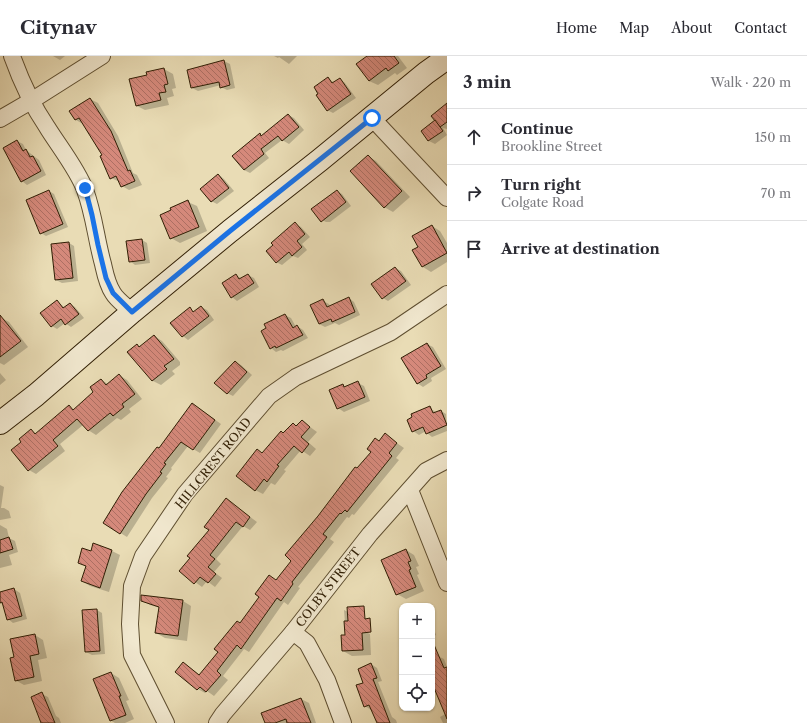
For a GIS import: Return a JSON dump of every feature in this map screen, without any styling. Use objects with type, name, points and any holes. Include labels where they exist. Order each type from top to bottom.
[{"type":"street","points":[[12,56],[31,102],[85,188],[106,278],[113,293],[132,312]]},
{"type":"street","points":[[0,119],[31,102],[102,56]]},
{"type":"street","points":[[0,423],[36,395],[132,312],[230,231],[426,73],[447,58]]},
{"type":"street","points":[[372,118],[447,198]]},
{"type":"street","name":"HILLCREST ROAD","points":[[166,723],[132,656],[130,624],[132,586],[143,556],[185,494],[269,396],[296,377],[391,332],[447,294]]},
{"type":"street","name":"COLBY STREET","points":[[217,723],[293,632],[370,534],[426,471],[447,460]]},
{"type":"street","points":[[410,490],[447,583]]},
{"type":"street","points":[[293,632],[308,643],[327,680],[343,723]]},
{"type":"building","points":[[367,56],[394,56],[399,63],[388,71],[386,68],[369,81],[356,64]]},
{"type":"building","points":[[224,60],[230,85],[220,88],[219,82],[191,88],[187,70]]},
{"type":"building","points":[[164,68],[168,84],[164,85],[166,92],[159,93],[161,100],[136,106],[129,79],[147,75],[146,72]]},
{"type":"building","points":[[328,77],[332,83],[340,78],[351,94],[327,111],[316,95],[318,94],[314,87]]},
{"type":"building","points":[[90,98],[111,131],[128,171],[130,170],[135,181],[121,187],[116,176],[110,179],[100,156],[102,155],[79,118],[75,120],[69,111]]},
{"type":"building","points":[[447,103],[447,122],[440,127],[431,116]]},
{"type":"building","points":[[288,114],[299,127],[282,141],[278,136],[261,149],[264,154],[244,170],[232,156],[260,133],[261,136]]},
{"type":"building","points":[[435,120],[443,131],[428,141],[421,131]]},
{"type":"building","points":[[17,140],[23,151],[26,149],[30,157],[33,156],[41,171],[21,182],[3,148]]},
{"type":"building","points":[[368,155],[402,191],[384,208],[350,171]]},
{"type":"building","points":[[218,174],[229,188],[211,202],[200,189]]},
{"type":"building","points":[[49,190],[63,224],[40,234],[26,200]]},
{"type":"building","points":[[337,190],[346,202],[321,222],[311,209]]},
{"type":"building","points":[[188,200],[199,227],[170,239],[160,215],[171,210],[170,208]]},
{"type":"building","points":[[295,222],[305,234],[297,241],[302,247],[292,256],[289,252],[276,263],[266,251],[273,245],[271,243]]},
{"type":"building","points":[[432,225],[447,253],[422,267],[412,250],[418,247],[412,236]]},
{"type":"building","points":[[142,239],[145,260],[129,262],[126,241]]},
{"type":"building","points":[[69,242],[73,278],[55,280],[51,244]]},
{"type":"building","points":[[395,267],[406,281],[382,299],[371,284]]},
{"type":"building","points":[[236,274],[239,279],[248,274],[254,283],[231,298],[222,283]]},
{"type":"building","points":[[349,297],[355,312],[332,322],[331,319],[319,324],[310,305],[323,299],[327,307]]},
{"type":"building","points":[[57,300],[63,308],[70,303],[79,314],[65,325],[61,319],[51,327],[40,313]]},
{"type":"building","points":[[201,306],[209,316],[182,337],[170,323],[190,307],[193,312]]},
{"type":"building","points":[[285,314],[293,328],[297,325],[303,335],[276,348],[275,346],[270,349],[261,331],[266,328],[264,324]]},
{"type":"building","points":[[0,315],[21,341],[0,357]]},
{"type":"building","points":[[154,335],[174,359],[164,366],[167,369],[152,381],[127,352],[137,344],[139,347]]},
{"type":"building","points":[[427,343],[441,366],[426,375],[427,378],[417,384],[401,358]]},
{"type":"building","points":[[235,361],[247,372],[227,394],[214,383]]},
{"type":"building","points":[[119,374],[135,394],[122,404],[124,407],[113,416],[110,413],[88,431],[77,419],[53,440],[58,446],[28,471],[11,450],[21,442],[19,439],[31,429],[35,434],[69,405],[73,410],[93,392],[90,387],[101,379],[106,385]]},
{"type":"building","points":[[358,381],[365,397],[337,409],[329,390],[343,384],[344,387]]},
{"type":"building","points":[[192,403],[215,420],[193,450],[181,442],[164,463],[166,464],[160,472],[162,473],[146,494],[120,534],[103,523],[122,492],[157,447],[159,448]]},
{"type":"building","points":[[430,406],[433,413],[441,410],[447,425],[426,434],[423,427],[412,432],[407,420],[412,417],[411,414]]},
{"type":"building","points":[[302,420],[310,427],[301,437],[309,444],[302,453],[294,446],[277,465],[279,466],[267,482],[264,479],[255,491],[236,476],[257,449],[262,453],[281,431],[283,433],[293,423],[296,426]]},
{"type":"building","points":[[385,433],[397,443],[389,453],[392,456],[347,512],[345,510],[341,514],[340,513],[323,534],[327,537],[292,582],[293,584],[281,601],[277,598],[241,649],[237,645],[217,671],[221,675],[206,692],[200,687],[197,690],[175,672],[183,662],[199,675],[218,652],[214,649],[237,621],[240,623],[259,597],[255,594],[269,575],[276,580],[291,561],[285,555],[318,516],[355,467],[357,468],[371,452],[367,449],[375,438],[379,441]]},
{"type":"building","points":[[226,498],[250,517],[243,527],[236,522],[210,555],[215,559],[208,567],[216,574],[208,583],[200,577],[194,584],[179,571],[190,558],[187,556],[209,530],[204,527]]},
{"type":"building","points":[[9,537],[13,549],[0,553],[0,540]]},
{"type":"building","points":[[93,543],[112,550],[100,588],[81,581],[86,566],[78,563],[82,548],[91,551]]},
{"type":"building","points":[[406,549],[411,561],[408,562],[411,569],[409,570],[416,587],[396,595],[381,560]]},
{"type":"building","points":[[14,588],[22,616],[7,620],[2,602],[0,603],[0,592]]},
{"type":"building","points":[[141,595],[183,600],[178,636],[155,633],[159,607],[141,601]]},
{"type":"building","points":[[364,606],[365,619],[370,618],[371,632],[362,633],[363,650],[342,651],[341,635],[345,635],[344,621],[348,621],[347,607]]},
{"type":"building","points":[[97,609],[100,651],[85,652],[82,610]]},
{"type":"building","points":[[35,634],[39,654],[30,656],[34,677],[15,681],[10,658],[14,657],[10,639]]},
{"type":"building","points":[[435,647],[444,668],[447,667],[447,719],[435,690]]},
{"type":"building","points":[[371,663],[377,678],[373,679],[390,723],[377,723],[369,705],[364,707],[356,685],[363,683],[358,669]]},
{"type":"building","points":[[111,672],[121,696],[119,696],[126,715],[110,721],[93,679]]},
{"type":"building","points":[[42,692],[55,723],[41,723],[31,697]]},
{"type":"building","points":[[301,698],[311,723],[287,723],[286,719],[275,723],[265,723],[261,713]]},
{"type":"route","points":[[85,188],[106,278],[113,293],[132,312],[230,231],[372,118]]}]
